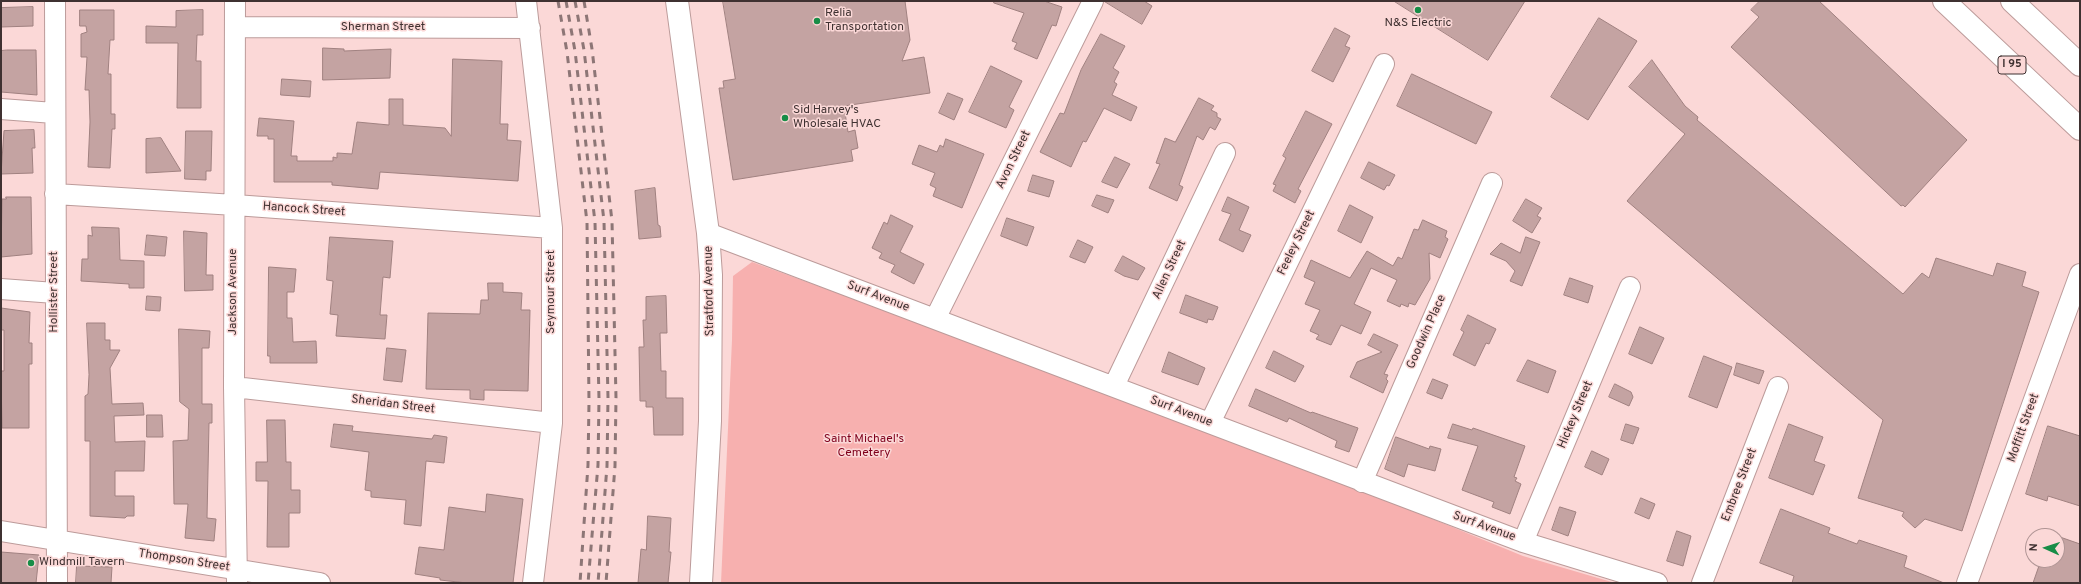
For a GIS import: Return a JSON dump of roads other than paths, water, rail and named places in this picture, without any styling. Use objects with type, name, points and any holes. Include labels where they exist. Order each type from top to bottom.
[{"type":"main road","name":"Stratford Avenue","points":[[677,1],[708,233],[711,275],[710,421],[702,583]]},
{"type":"main road","name":"I 95","points":[[1944,1],[2080,129]]},
{"type":"main road","points":[[2012,1],[2080,65]]},
{"type":"street","name":"Hollister Street","points":[[54,1],[57,583]]},
{"type":"street","name":"Jackson Avenue","points":[[235,1],[234,387],[236,576]]},
{"type":"street","name":"Seymour Street","points":[[526,1],[552,228],[552,423],[533,583]]},
{"type":"street","name":"Avon Street","points":[[935,319],[1093,1]]},
{"type":"street","name":"Sherman Street","points":[[236,27],[530,28]]},
{"type":"street","name":"Feeley Street","points":[[1210,423],[1384,64]]},
{"type":"street","points":[[1,109],[54,112]]},
{"type":"street","name":"Allen Street","points":[[1114,386],[1225,153]]},
{"type":"street","name":"Goodwin Place","points":[[1362,482],[1492,183]]},
{"type":"street","name":"Hancock Street","points":[[55,194],[235,205],[552,228]]},
{"type":"street","name":"Surf Avenue","points":[[708,233],[1523,542],[1657,583]]},
{"type":"street","name":"Moffitt Street","points":[[1968,583],[2080,274]]},
{"type":"street","name":"Hickey Street","points":[[1523,542],[1630,287]]},
{"type":"street","points":[[1,289],[55,292]]},
{"type":"street","name":"Sheridan Street","points":[[234,387],[552,423]]},
{"type":"street","name":"Embree Street","points":[[1702,583],[1778,387]]},
{"type":"street","name":"Thompson Street","points":[[1,532],[57,540],[236,576],[320,583]]},
{"type":"railway","points":[[558,1],[567,52],[587,222],[589,402],[588,465],[580,583]]},
{"type":"railway","points":[[566,1],[575,51],[595,222],[599,399],[598,465],[588,583]]},
{"type":"railway","points":[[575,1],[584,50],[604,221],[608,398],[607,466],[598,583]]},
{"type":"railway","points":[[584,1],[592,49],[612,221],[616,398],[615,466],[606,583]]},
{"type":"place","name":"N&S Electric","points":[[1418,10]]},
{"type":"place","name":"Relia Transportation","points":[[817,21]]},
{"type":"place","name":"Sid Harvey's Wholesale HVAC","points":[[785,118]]},
{"type":"place","name":"Windmill Tavern","points":[[31,563]]},
{"type":"park label","name":"Saint Michael's Cemetery","points":[[864,447]]}]
